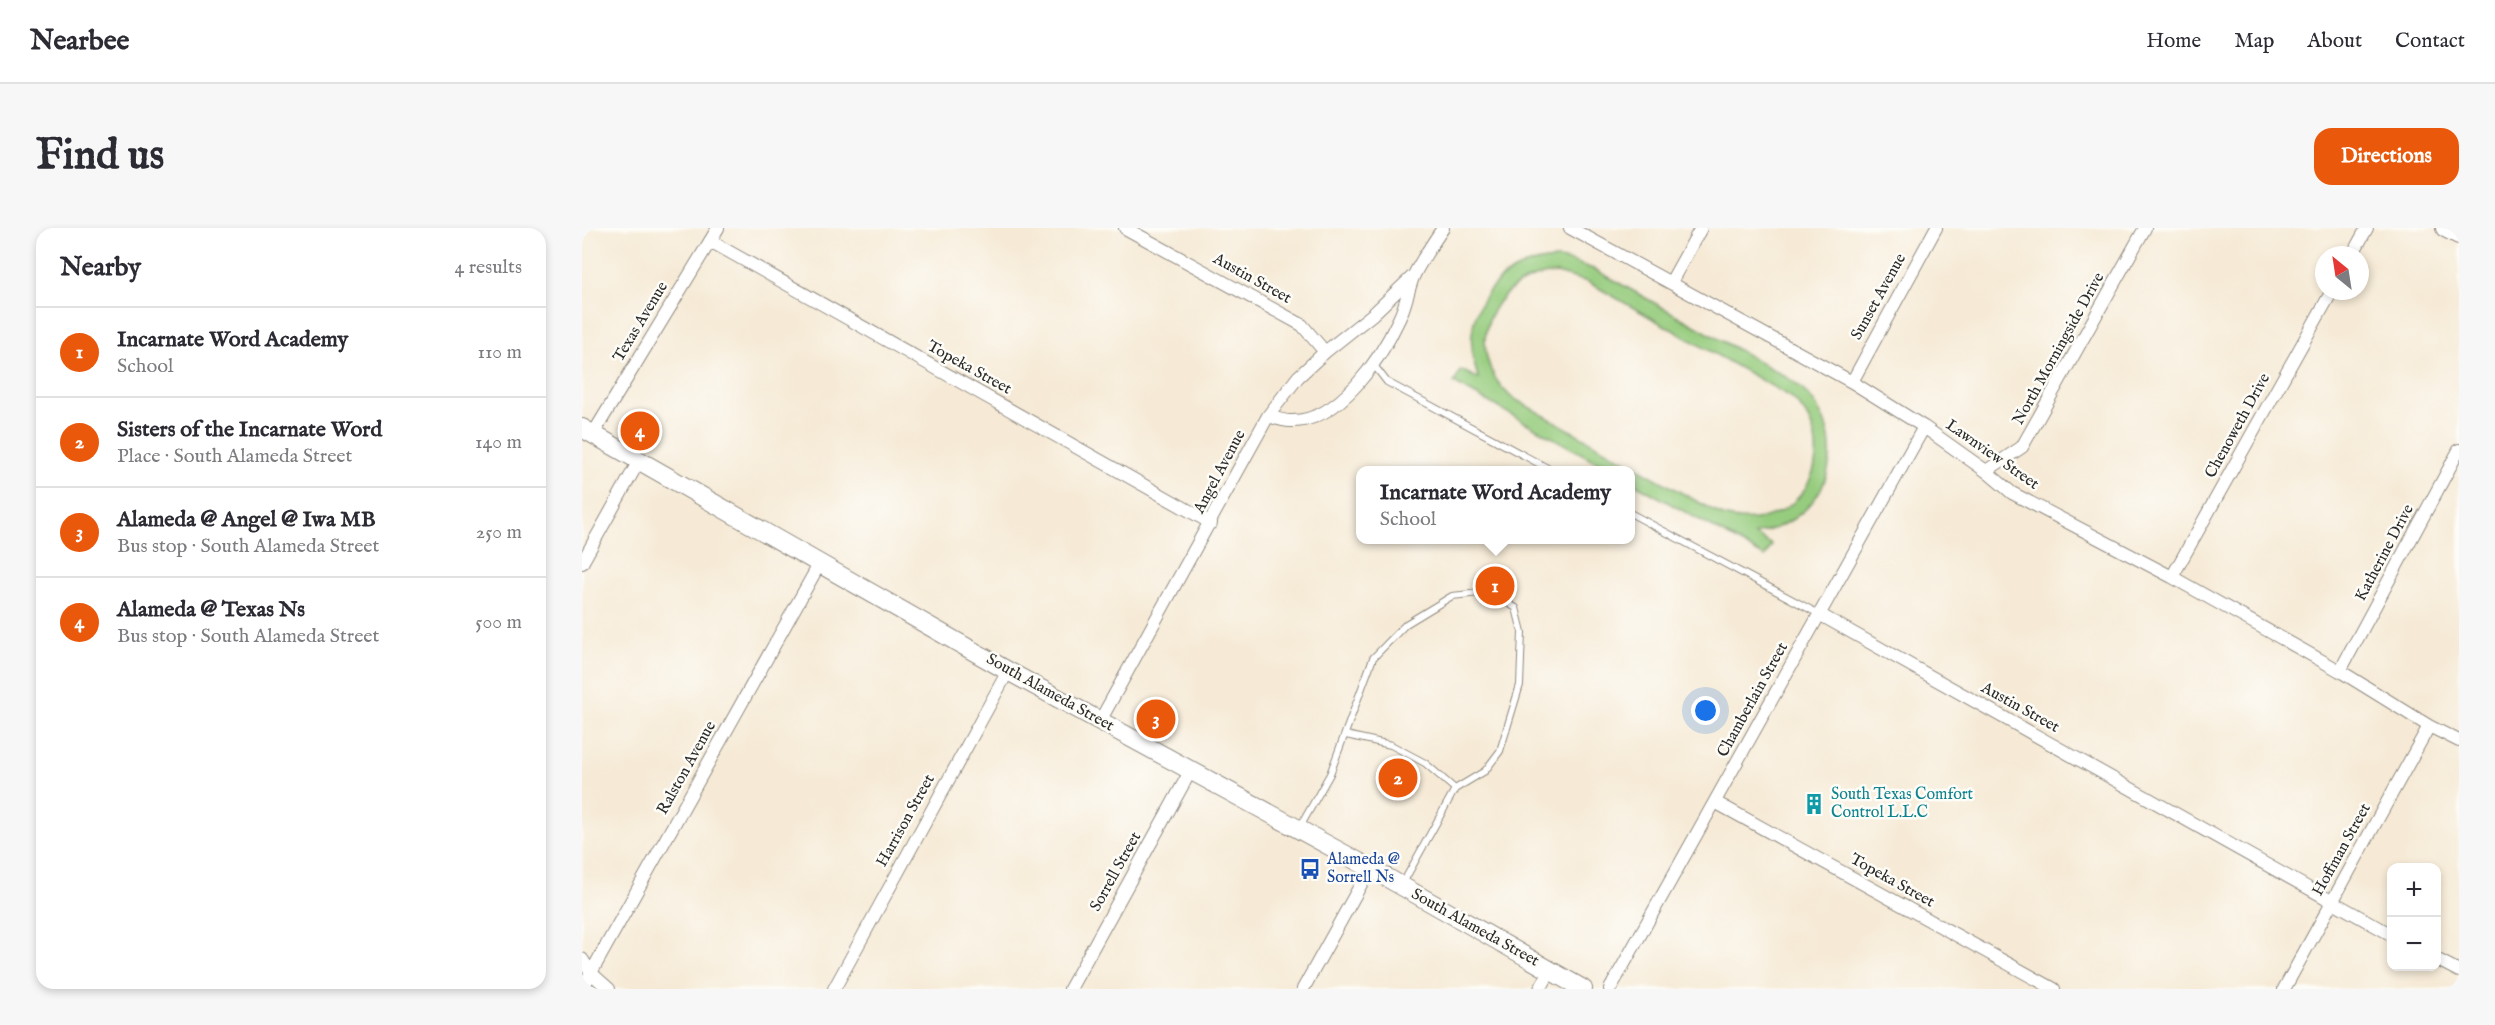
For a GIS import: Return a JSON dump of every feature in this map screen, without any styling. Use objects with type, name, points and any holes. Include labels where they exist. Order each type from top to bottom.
[{"type":"main road","points":[[2445,228],[2459,235]]},
{"type":"main road","name":"South Alameda Street","points":[[587,431],[640,459],[1008,671],[1370,868],[1583,989]]},
{"type":"street","name":"Texas Avenue","points":[[587,431],[717,228]]},
{"type":"street","name":"Austin Street","points":[[1125,228],[1302,325],[1325,352]]},
{"type":"street","points":[[1268,416],[1290,421],[1309,418],[1333,408],[1350,393],[1373,363],[1399,319],[1414,275],[1443,228]]},
{"type":"street","name":"Lawnview Street","points":[[1570,228],[1852,382],[1924,427],[1986,471],[2012,493],[2172,577],[2340,671],[2429,726],[2459,741]]},
{"type":"street","points":[[1671,282],[1701,228]]},
{"type":"street","name":"Sunset Avenue","points":[[1852,382],[1936,228]]},
{"type":"street","name":"North Morningside Drive","points":[[1986,471],[2022,447],[2145,228]]},
{"type":"street","points":[[2357,246],[2367,228]]},
{"type":"street","name":"Topeka Street","points":[[710,241],[1211,523]]},
{"type":"street","name":"Angel Avenue","points":[[1100,720],[1211,523],[1268,416],[1298,377],[1373,314],[1414,275]]},
{"type":"street","name":"Chenoweth Drive","points":[[2172,577],[2327,300]]},
{"type":"street","name":"Chamberlain Street","points":[[1610,989],[1924,427]]},
{"type":"street","name":"Katherine Drive","points":[[2340,671],[2459,450]]},
{"type":"street","points":[[582,563],[640,459]]},
{"type":"street","name":"Ralston Avenue","points":[[582,989],[820,562]]},
{"type":"street","name":"Austin Street","points":[[1819,614],[2387,932]]},
{"type":"street","name":"Harrison Street","points":[[834,989],[1008,671]]},
{"type":"street","name":"Hoffman Street","points":[[2284,989],[2429,726]]},
{"type":"street","name":"Sorrell Street","points":[[1070,989],[1191,770]]},
{"type":"street","name":"Topeka Street","points":[[1714,802],[2054,989]]},
{"type":"street","points":[[1303,989],[1370,868]]},
{"type":"street","points":[[582,959],[591,973],[609,989]]},
{"type":"street","points":[[2441,962],[2459,971]]},
{"type":"street","points":[[1540,989],[1551,970]]},
{"type":"lane","points":[[1373,363],[1387,382],[1542,466]]},
{"type":"lane","name":"Austin Street","points":[[1635,516],[1819,614]]},
{"type":"lane","points":[[1299,829],[1330,774],[1373,658],[1406,624],[1452,597],[1489,592],[1516,608],[1522,632],[1520,686],[1500,751],[1485,771],[1455,789],[1402,886]]},
{"type":"lane","points":[[1346,735],[1391,745],[1425,763],[1455,789]]},
{"type":"green space","points":[[1558,259],[1596,270],[1788,378],[1810,398],[1824,420],[1830,444],[1828,468],[1820,491],[1804,510],[1782,525],[1754,534],[1772,545],[1765,557],[1635,484],[1635,467],[1723,516],[1750,519],[1774,514],[1793,502],[1807,485],[1815,464],[1816,441],[1808,419],[1791,397],[1588,282],[1557,273],[1533,278],[1514,287],[1499,302],[1489,319],[1485,338],[1487,358],[1496,378],[1511,397],[1634,466],[1604,466],[1454,383],[1461,370],[1479,379],[1473,356],[1472,335],[1476,315],[1485,297],[1498,282],[1514,270],[1535,262]]},
{"type":"place","name":"Alameda @ Texas Ns","points":[[640,431]]},
{"type":"place","name":"Incarnate Word Academy","points":[[1495,586]]},
{"type":"place","name":"Alameda @ Angel @ Iwa MB","points":[[1156,719]]},
{"type":"place","name":"Sisters of the Incarnate Word","points":[[1398,778]]},
{"type":"place","name":"South Texas Comfort Control L.L.C","points":[[1814,804]]},
{"type":"place","name":"Alameda @ Sorrell Ns","points":[[1310,869]]}]
